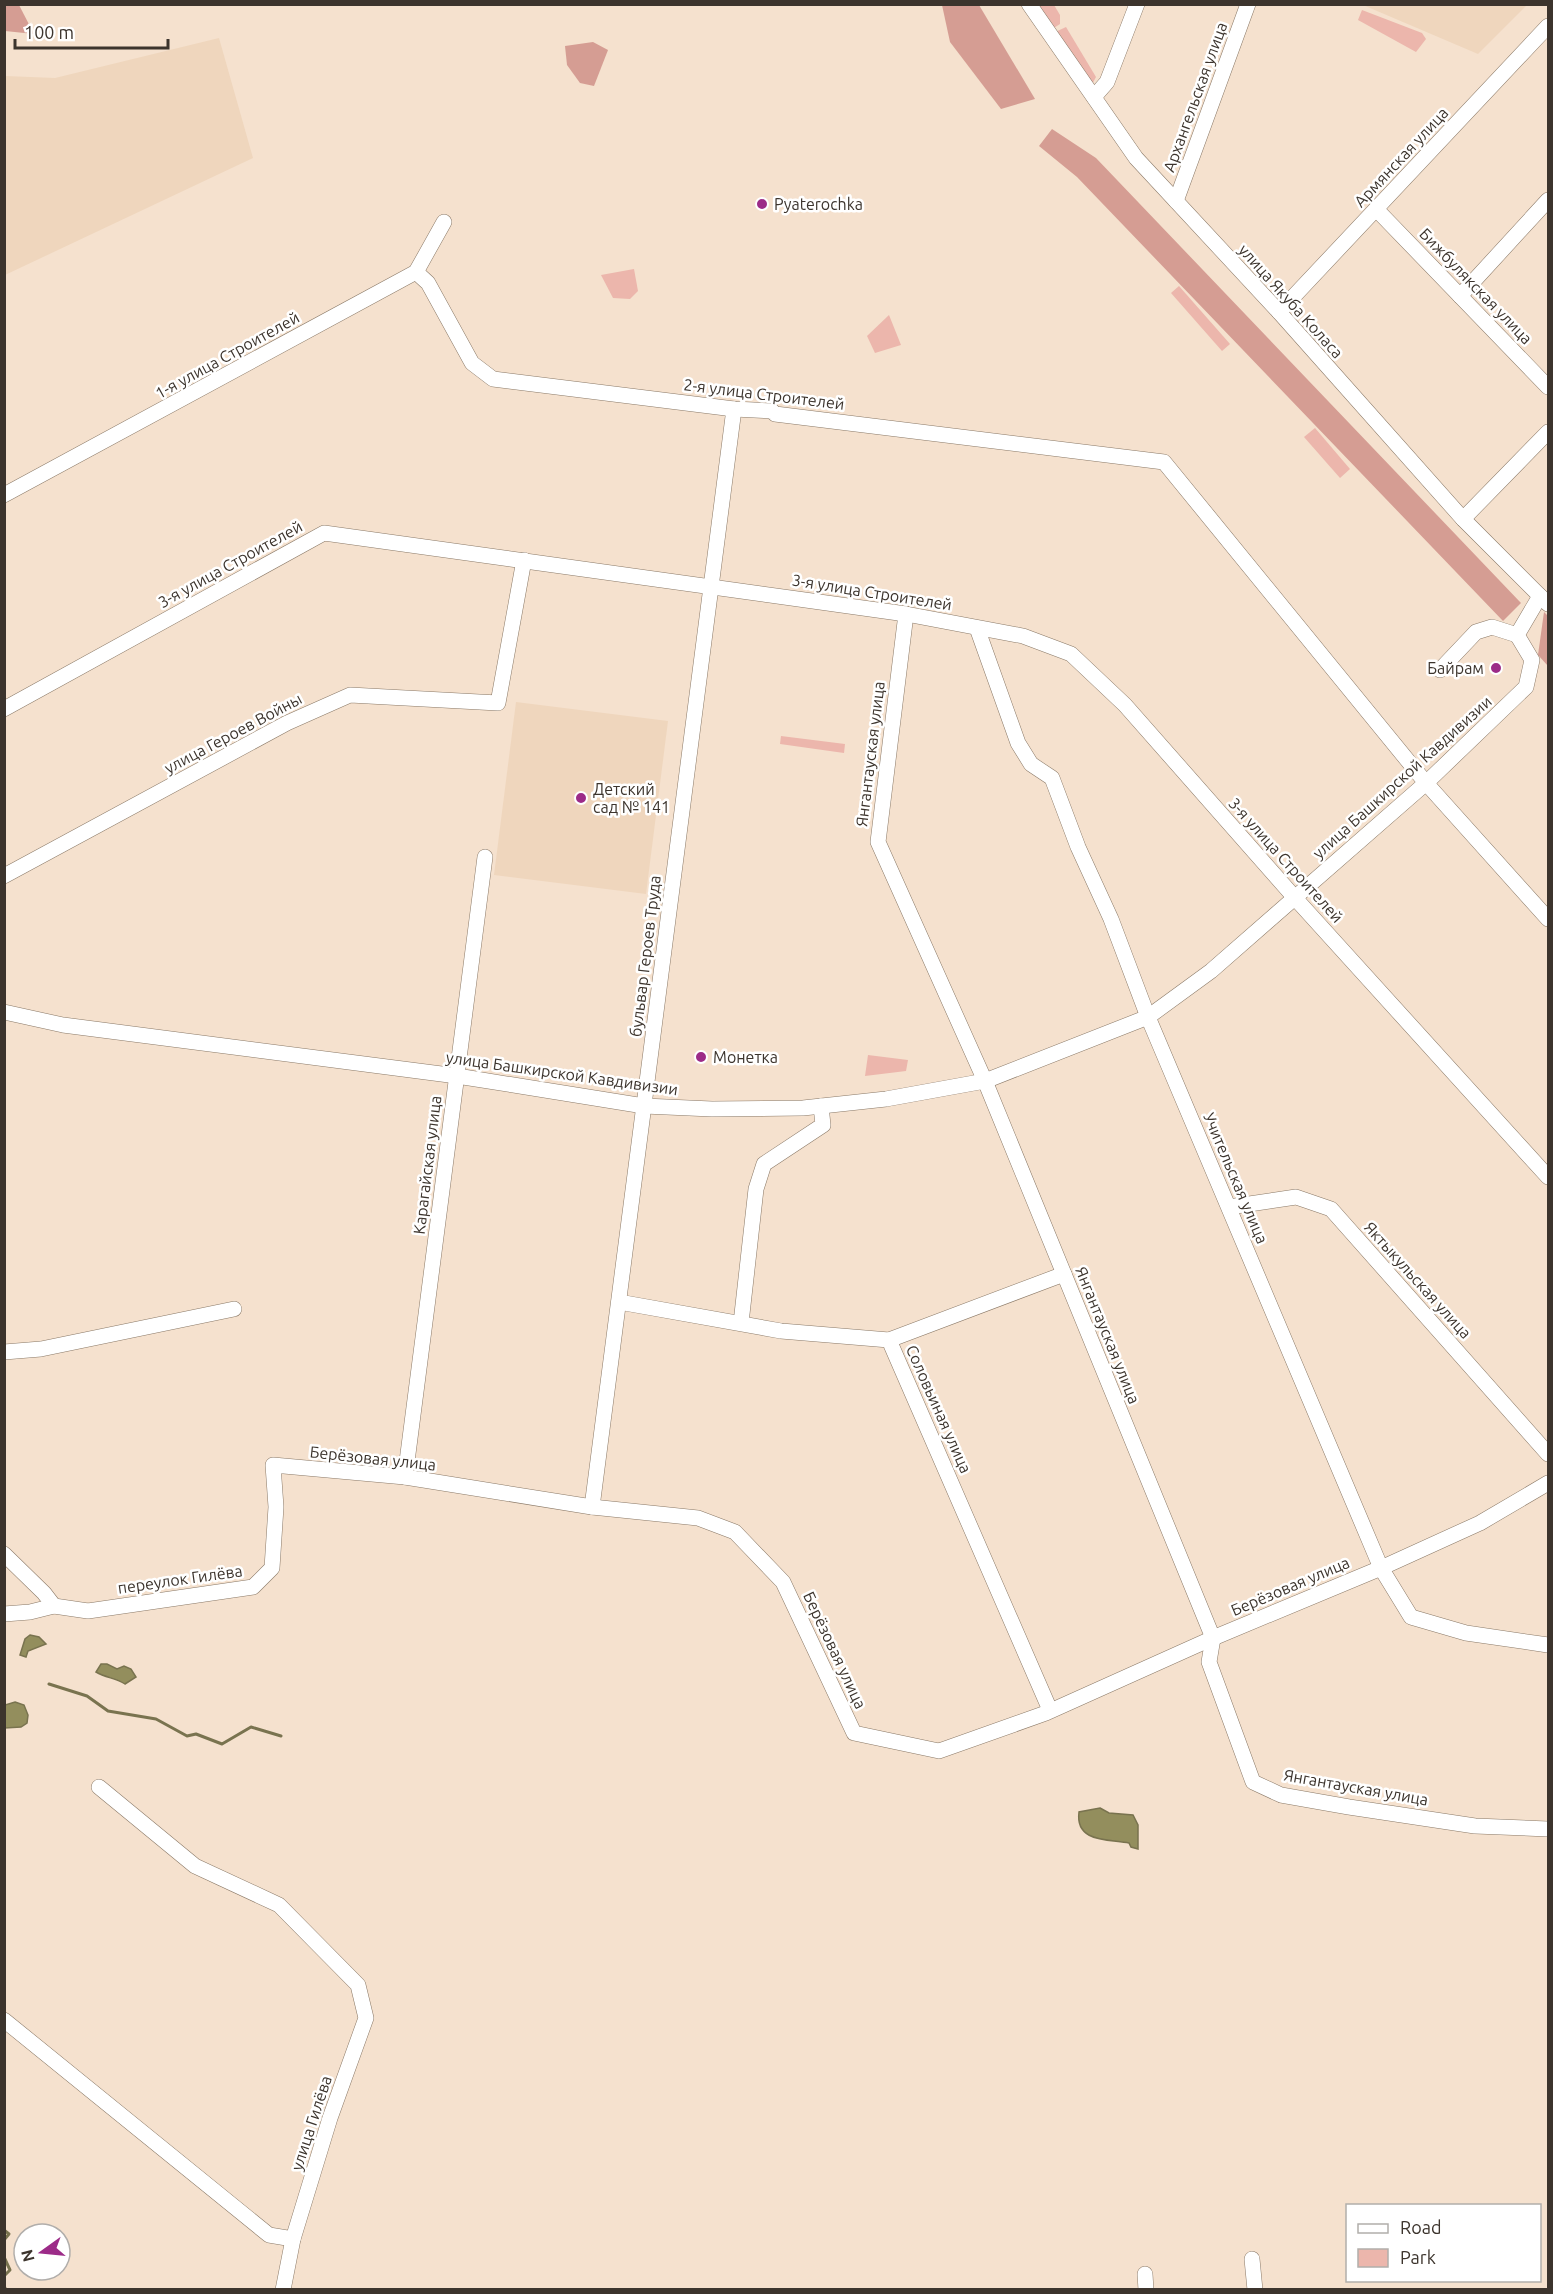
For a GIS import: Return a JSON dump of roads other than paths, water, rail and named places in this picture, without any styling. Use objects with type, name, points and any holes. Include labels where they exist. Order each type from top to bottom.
[{"type":"street","name":"улица Якуба Коласа","points":[[1029,4],[1136,158],[1279,312],[1463,519],[1544,600]]},
{"type":"street","points":[[1094,97],[1107,82],[1137,4]]},
{"type":"street","name":"Архангельская улица","points":[[1176,201],[1248,4]]},
{"type":"street","name":"Армянская улица","points":[[1279,312],[1548,26]]},
{"type":"street","points":[[1460,296],[1548,201]]},
{"type":"street","name":"Бижбулякская улица","points":[[1377,210],[1548,387]]},
{"type":"street","points":[[416,272],[444,222]]},
{"type":"street","name":"2-я улица Строителей","points":[[416,272],[428,283],[472,363],[493,379],[734,409],[772,411],[775,414],[1164,462],[1426,783]]},
{"type":"street","name":"1-я улица Строителей","points":[[4,495],[416,272]]},
{"type":"street","name":"бульвар Героев Труда","points":[[592,1507],[734,409]]},
{"type":"street","points":[[1463,519],[1548,432]]},
{"type":"street","name":"3-я улица Строителей","points":[[4,709],[324,533],[711,585],[906,614],[1023,636],[1071,654],[1125,705],[1295,898],[1548,1177]]},
{"type":"street","name":"улица Героев Войны","points":[[4,876],[287,723],[350,695],[498,704],[524,560]]},
{"type":"street","points":[[1440,670],[1476,632],[1492,627],[1517,635],[1544,600]]},
{"type":"street","name":"Янгантауская улица","points":[[906,614],[878,842],[985,1081],[1213,1638],[1209,1662],[1253,1782],[1281,1796],[1350,1807],[1475,1826],[1548,1829]]},
{"type":"street","name":"Учительская улица","points":[[977,628],[1018,744],[1031,764],[1052,778],[1078,847],[1111,919],[1148,1017],[1381,1568],[1411,1617],[1466,1633],[1548,1645]]},
{"type":"street","name":"улица Башкирской Кавдивизии","points":[[4,1012],[74,1027],[457,1076],[644,1106],[712,1109],[821,1106],[886,1099],[985,1081],[1148,1017],[1211,971],[1426,783],[1526,687],[1532,660],[1517,635]]},
{"type":"street","points":[[1426,783],[1548,919]]},
{"type":"street","name":"Карагайская улица","points":[[405,1477],[485,857]]},
{"type":"street","points":[[741,1323],[756,1190],[764,1164],[823,1125],[821,1106]]},
{"type":"street","name":"Яктыкульская улица","points":[[1229,1207],[1296,1197],[1331,1209],[1548,1454]]},
{"type":"street","points":[[889,1340],[1064,1274]]},
{"type":"street","name":"Соловьиная улица","points":[[619,1302],[781,1331],[889,1340],[1050,1710]]},
{"type":"street","points":[[4,1352],[50,1347],[234,1309]]},
{"type":"street","name":"Берёзовая улица","points":[[273,1465],[405,1477],[592,1507],[698,1518],[735,1532],[783,1582],[854,1732],[939,1751],[1050,1710],[1213,1638],[1381,1568],[1480,1524],[1548,1483]]},
{"type":"street","name":"переулок Гилёва","points":[[4,1614],[30,1612],[54,1606],[87,1611],[253,1587],[272,1568],[276,1508],[273,1465]]},
{"type":"street","points":[[4,1554],[44,1593],[54,1606]]},
{"type":"street","name":"улица Гилёва","points":[[99,1787],[195,1866],[279,1905],[358,1985],[366,2018],[330,2118],[293,2239],[283,2289]]},
{"type":"street","points":[[4,2020],[268,2235],[293,2239]]},
{"type":"street","points":[[1252,2259],[1255,2289]]},
{"type":"waterway","points":[[49,1684],[87,1696],[108,1711],[156,1719],[187,1736],[196,1734],[222,1744],[251,1727],[281,1736]]},
{"type":"waterway","points":[[4,2230],[9,2234],[4,2240]]},
{"type":"waterway","points":[[4,2257],[10,2270],[4,2276]]},
{"type":"waterway","points":[[4,2286],[6,2290]]},
{"type":"place","name":"Pyaterochka","points":[[762,204]]},
{"type":"place","name":"Байрам","points":[[1496,668]]},
{"type":"place","name":"Детский сад № 141","points":[[581,798]]},
{"type":"place","name":"Монетка","points":[[701,1057]]}]
